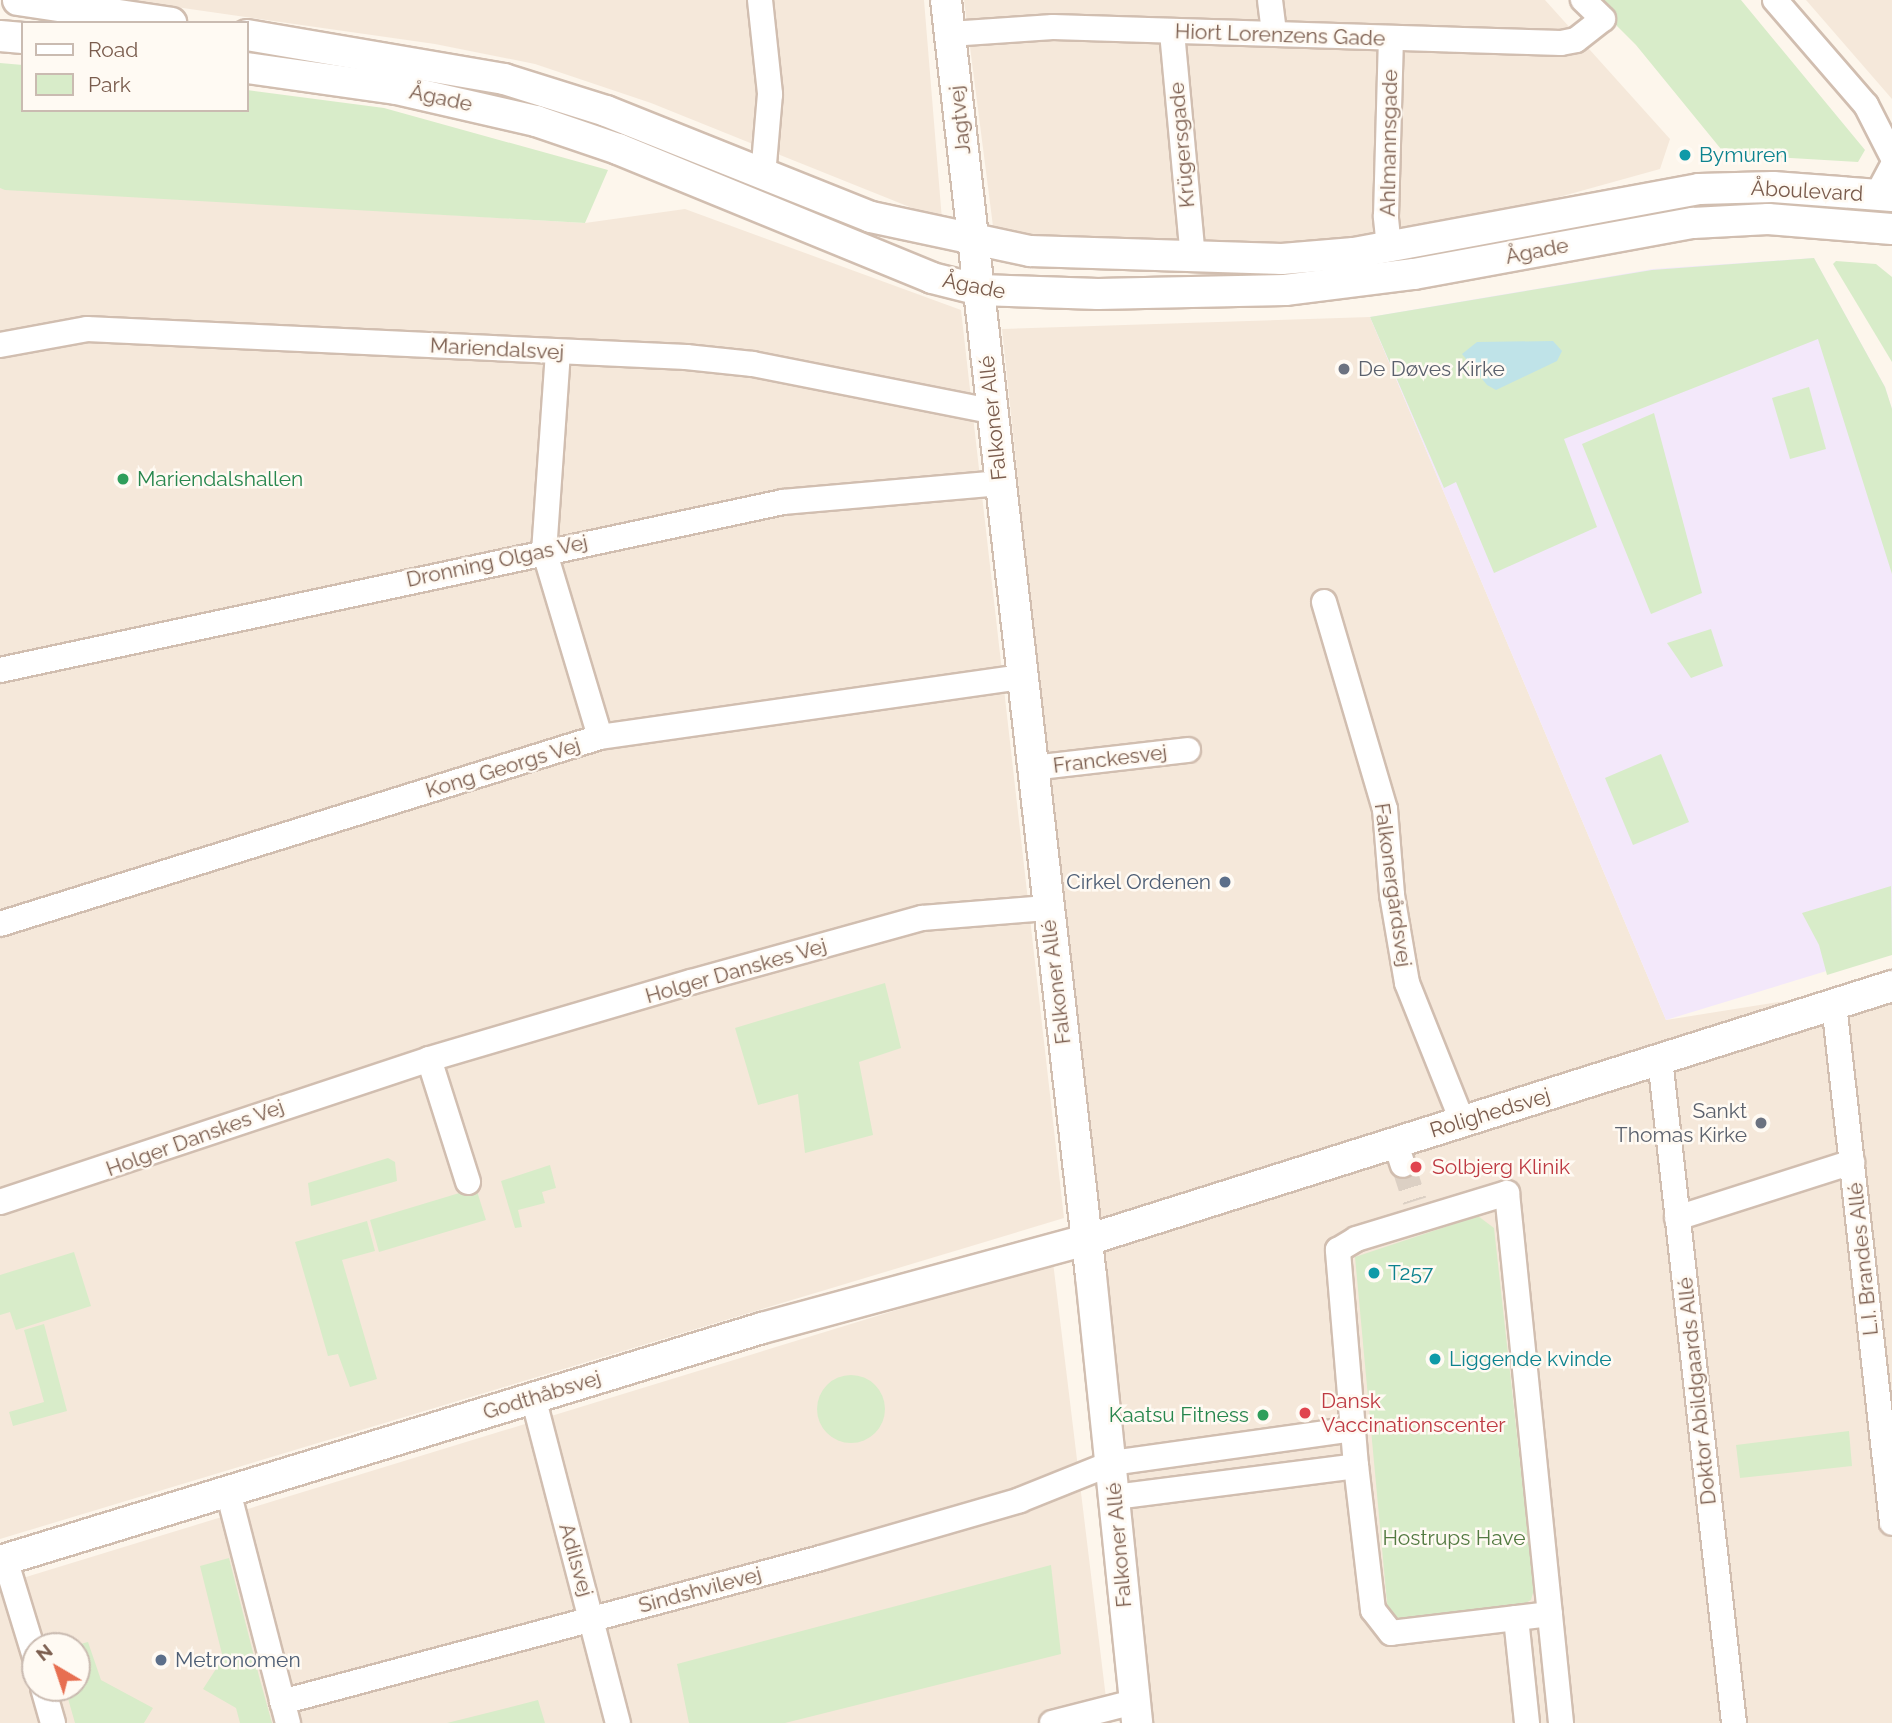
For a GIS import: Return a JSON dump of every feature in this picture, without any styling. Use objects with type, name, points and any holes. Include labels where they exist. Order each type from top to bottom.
[{"type":"street","points":[[18,0],[139,9],[166,21]]},
{"type":"street","points":[[760,0],[770,94],[763,176]]},
{"type":"street","name":"Jagtvej","points":[[946,0],[973,241]]},
{"type":"street","points":[[1270,0],[1274,34]]},
{"type":"street","name":"Hiort Lorenzens Gade","points":[[950,34],[1053,27],[1391,40],[1561,43],[1576,40],[1603,19],[1583,0]]},
{"type":"street","points":[[1775,0],[1866,104],[1892,156]]},
{"type":"street","name":"Krügersgade","points":[[1172,32],[1193,258]]},
{"type":"street","name":"Ågade","points":[[248,35],[504,79],[606,111],[871,217],[973,241],[1040,252],[1282,259],[1389,247],[1651,196],[1721,187]]},
{"type":"street","points":[[0,36],[21,38]]},
{"type":"street","name":"Ahlmannsgade","points":[[1389,247],[1386,216],[1391,40]]},
{"type":"street","name":"Ågade","points":[[248,68],[396,89],[536,121],[618,149],[932,278],[980,290],[1098,294],[1322,287],[1731,219]]},
{"type":"street","points":[[1866,104],[1884,110],[1892,119]]},
{"type":"street","points":[[1884,196],[1892,167]]},
{"type":"street","name":"Åboulevard","points":[[1721,187],[1884,196]]},
{"type":"street","name":"Åboulevard","points":[[1731,219],[1892,229]]},
{"type":"street","name":"Falkoner Allé","points":[[973,241],[1112,1463],[1135,1712]]},
{"type":"street","name":"Mariendalsvej","points":[[0,345],[87,329],[753,364],[991,411]]},
{"type":"street","points":[[558,352],[544,550],[600,737]]},
{"type":"street","name":"Dronning Olgas Vej","points":[[0,670],[544,550],[783,502],[1000,483]]},
{"type":"street","name":"Falkonergårdsvej","points":[[1324,602],[1385,809],[1392,895],[1407,983],[1463,1123]]},
{"type":"street","name":"Kong Georgs Vej","points":[[0,924],[600,737],[1021,677]]},
{"type":"street","name":"Franckesvej","points":[[1032,768],[1188,750]]},
{"type":"street","name":"Holger Danskes Vej","points":[[0,1202],[429,1059],[922,918],[1047,908]]},
{"type":"street","name":"Rolighedsvej","points":[[1087,1240],[1399,1153],[1463,1123],[1892,986]]},
{"type":"street","name":"L.I. Brandes Allé","points":[[1834,1004],[1892,1523]]},
{"type":"street","points":[[429,1059],[468,1182]]},
{"type":"street","name":"Doktor Abildgaards Allé","points":[[1660,1059],[1734,1723]]},
{"type":"street","name":"L.I. Brandes Allé","points":[[1677,1218],[1852,1163]]},
{"type":"street","points":[[1550,1614],[1391,1633],[1373,1611],[1336,1254],[1351,1241],[1418,1211],[1507,1193],[1562,1723]]},
{"type":"street","name":"Godthåbsvej","points":[[3,1560],[762,1328],[1087,1240]]},
{"type":"street","name":"Adilsvej","points":[[533,1397],[618,1723]]},
{"type":"street","points":[[1112,1463],[1354,1429]]},
{"type":"street","name":"Sindshvilevej","points":[[285,1712],[592,1618],[1020,1500],[1112,1463]]},
{"type":"street","points":[[1115,1497],[1356,1466]]},
{"type":"street","points":[[228,1491],[285,1712]]},
{"type":"street","points":[[3,1560],[27,1632]]},
{"type":"street","points":[[1516,1618],[1527,1723]]},
{"type":"street","points":[[47,1702],[53,1723]]},
{"type":"street","points":[[1052,1723],[1135,1712]]},
{"type":"shaded area","points":[[127,0],[924,0],[942,220],[651,103],[535,64],[435,44]]},
{"type":"shaded area","points":[[964,0],[1545,0],[1670,139],[1660,169],[1415,237],[1218,251],[994,234]]},
{"type":"shaded area","points":[[1806,0],[1892,0],[1892,99]]},
{"type":"shaded area","points":[[0,188],[585,223],[685,209],[961,310],[1064,1218],[0,1539]]},
{"type":"shaded area","points":[[1814,258],[1885,387],[1892,409],[1892,951],[1666,1020],[1370,317],[1653,269]]},
{"type":"shaded area","points":[[1370,317],[1666,1020],[1892,984],[1892,1723],[1149,1723],[1002,329]]},
{"type":"shaded area","points":[[1053,1262],[1109,1723],[0,1723],[0,1585]]},
{"type":"green space","points":[[1591,0],[1741,0],[1865,150],[1858,162],[1725,154],[1636,45]]},
{"type":"green space","points":[[0,63],[21,65],[21,112],[248,112],[248,90],[384,108],[608,170],[585,223],[0,188]]},
{"type":"green space","points":[[1814,258],[1885,387],[1892,409],[1892,574],[1818,339],[1564,439],[1597,527],[1494,573],[1456,482],[1444,488],[1370,317],[1652,270]]},
{"type":"green space","points":[[1836,261],[1876,264],[1892,277],[1892,362],[1833,264]]},
{"type":"green space","points":[[1809,387],[1826,449],[1790,459],[1772,398]]},
{"type":"green space","points":[[1654,413],[1702,593],[1651,614],[1582,444]]},
{"type":"green space","points":[[1711,629],[1723,666],[1691,678],[1667,643]]},
{"type":"green space","points":[[1661,754],[1689,822],[1633,845],[1605,778]]},
{"type":"green space","points":[[1891,886],[1892,955],[1827,975],[1819,945],[1802,913]]},
{"type":"green space","points":[[885,983],[901,1048],[859,1062],[873,1135],[805,1153],[798,1094],[758,1105],[735,1028]]},
{"type":"green space","points":[[388,1158],[395,1162],[397,1181],[311,1206],[308,1183]]},
{"type":"green space","points":[[550,1165],[556,1188],[542,1192],[545,1203],[518,1210],[522,1227],[515,1228],[501,1181]]},
{"type":"green space","points":[[476,1188],[486,1220],[379,1252],[370,1220]]},
{"type":"green space","name":"Hostrups Have","points":[[1478,1216],[1494,1228],[1534,1589],[1531,1600],[1522,1605],[1393,1619],[1388,1613],[1355,1257]]},
{"type":"green space","points":[[367,1221],[375,1251],[342,1260],[377,1379],[350,1387],[338,1354],[328,1356],[295,1242]]},
{"type":"green space","points":[[74,1252],[91,1306],[16,1330],[10,1312],[0,1315],[0,1275]]},
{"type":"green space","points":[[44,1324],[67,1411],[13,1426],[9,1412],[44,1402],[24,1330]]},
{"type":"green space","points":[[851,1375],[864,1377],[875,1385],[883,1396],[883,1422],[875,1433],[864,1441],[851,1443],[838,1441],[827,1433],[819,1422],[817,1409],[819,1396],[827,1385],[838,1377]]},
{"type":"green space","points":[[1849,1431],[1852,1466],[1740,1478],[1736,1445]]},
{"type":"green space","points":[[229,1558],[272,1723],[240,1723],[236,1708],[203,1689],[223,1658],[200,1566]]},
{"type":"green space","points":[[1051,1565],[1061,1654],[785,1723],[689,1723],[677,1664]]},
{"type":"green space","points":[[91,1651],[101,1680],[153,1708],[144,1723],[75,1723],[69,1702],[91,1702]]},
{"type":"green space","points":[[538,1700],[545,1723],[447,1723],[487,1713]]},
{"type":"water","points":[[1553,341],[1562,351],[1557,361],[1496,390],[1487,385],[1462,354],[1477,342]]},
{"type":"tunnel","points":[[1403,1165],[1415,1201]]},
{"type":"place","name":"Bymuren","points":[[1685,155]]},
{"type":"place","name":"De Døves Kirke","points":[[1344,369]]},
{"type":"place","name":"Mariendalshallen","points":[[123,479]]},
{"type":"place","name":"Cirkel Ordenen","points":[[1225,882]]},
{"type":"place","name":"Sankt Thomas Kirke","points":[[1761,1123]]},
{"type":"place","name":"Solbjerg Klinik","points":[[1416,1167]]},
{"type":"place","name":"T257","points":[[1374,1273]]},
{"type":"place","name":"Liggende kvinde","points":[[1435,1359]]},
{"type":"place","name":"Dansk Vaccinationscenter","points":[[1305,1413]]},
{"type":"place","name":"Kaatsu Fitness","points":[[1263,1415]]},
{"type":"place","name":"Metronomen","points":[[161,1660]]}]
